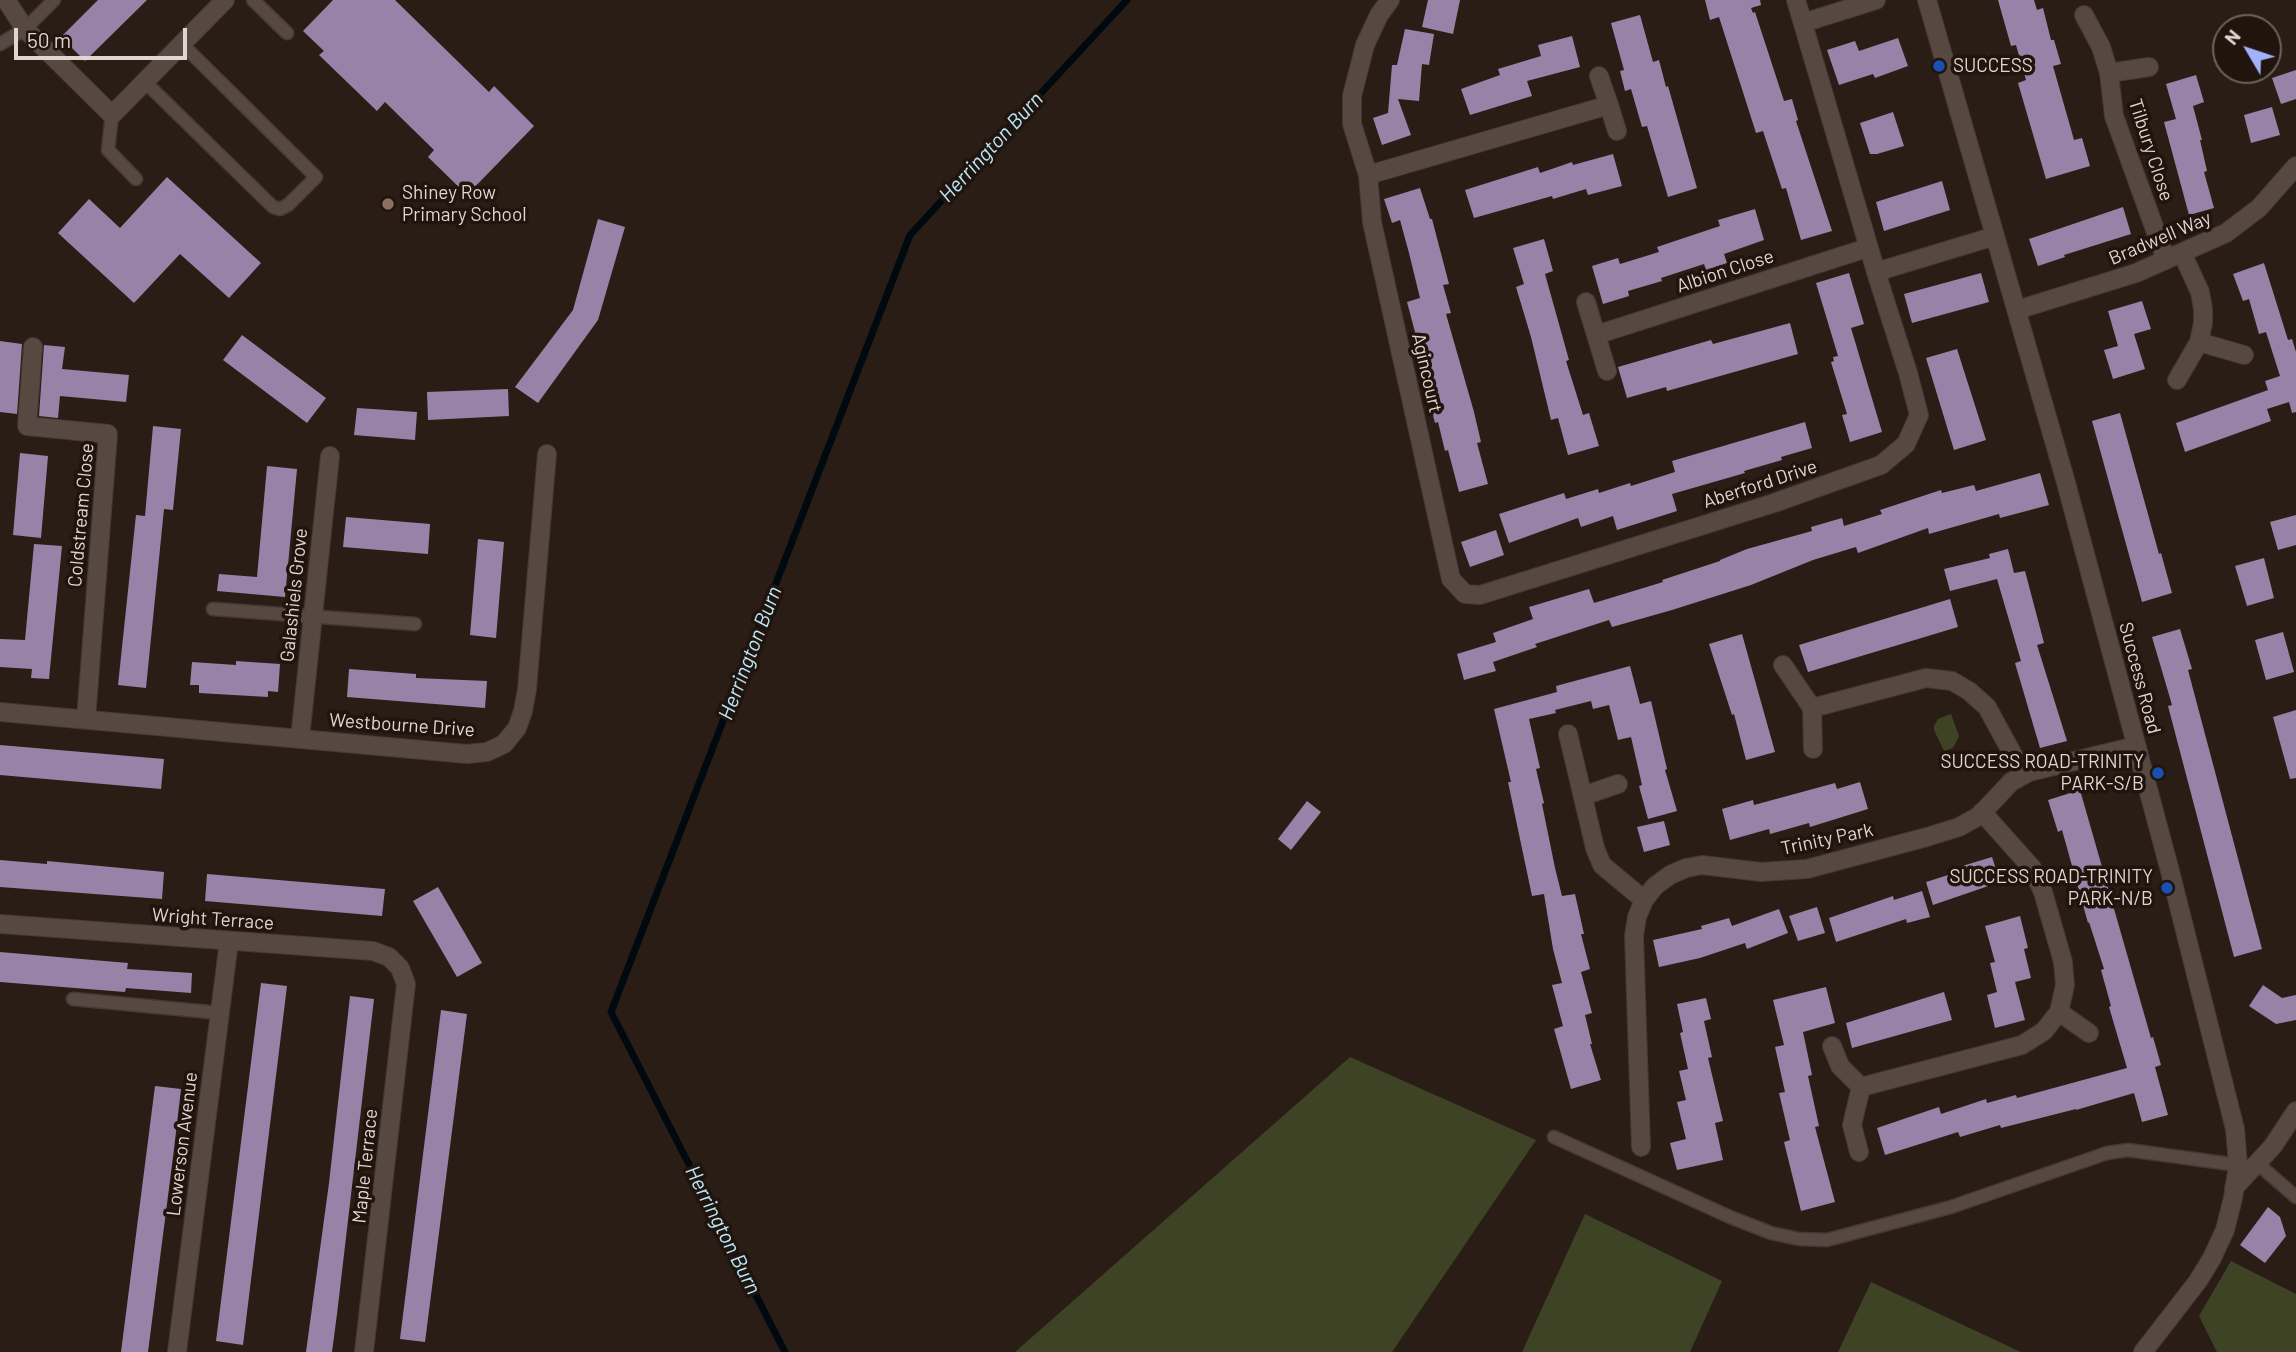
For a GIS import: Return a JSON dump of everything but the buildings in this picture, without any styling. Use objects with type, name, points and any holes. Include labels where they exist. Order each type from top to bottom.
[{"type":"street","points":[[6,0],[25,29],[112,115],[225,0]]},
{"type":"street","name":"Agincourt","points":[[1390,0],[1364,44],[1352,96],[1352,124],[1368,175],[1372,222],[1451,579]]},
{"type":"street","name":"Aberford Drive","points":[[1451,579],[1465,594],[1480,595],[1774,503],[1881,465],[1906,444],[1919,415],[1867,248],[1796,0]]},
{"type":"street","points":[[1803,23],[1877,0]]},
{"type":"street","name":"Success Road","points":[[1927,0],[2017,310],[2136,746],[2235,1129],[2238,1165],[2225,1230],[2213,1258],[2198,1282],[2143,1352]]},
{"type":"street","name":"Tilbury Close","points":[[2084,15],[2101,47],[2109,73],[2114,116],[2174,256],[2200,292],[2203,309],[2199,342]]},
{"type":"street","points":[[2109,73],[2150,67]]},
{"type":"street","points":[[1599,76],[1617,131]]},
{"type":"street","points":[[1368,175],[1609,106]]},
{"type":"street","name":"Bradwell Way","points":[[2017,310],[2136,274],[2226,233],[2259,208],[2296,166]]},
{"type":"street","points":[[1875,272],[1995,236]]},
{"type":"street","name":"Albion Close","points":[[1596,335],[1867,248]]},
{"type":"street","points":[[1586,302],[1607,371]]},
{"type":"street","points":[[2177,380],[2199,342],[2244,355]]},
{"type":"street","name":"Coldstream Close","points":[[33,346],[27,426],[108,433],[86,719]]},
{"type":"street","name":"Westbourne Drive","points":[[0,712],[467,754],[487,752],[504,744],[517,728],[527,689],[547,454]]},
{"type":"street","name":"Galashiels Grove","points":[[300,738],[330,456]]},
{"type":"street","points":[[1783,665],[1812,708],[1813,749]]},
{"type":"street","points":[[1812,708],[1926,678],[1952,681],[1969,691],[1987,707],[2024,775]]},
{"type":"street","points":[[1568,734],[1595,848],[1602,865],[1644,900]]},
{"type":"street","name":"Trinity Park","points":[[1641,1147],[1634,936],[1637,917],[1644,900],[1655,886],[1670,875],[1702,865],[1761,873],[1807,869],[1959,827],[1983,812],[2011,782],[2029,772],[2136,746]]},
{"type":"street","points":[[1583,796],[1618,784]]},
{"type":"street","points":[[1861,1087],[2022,1045],[2044,1031],[2059,1012],[2065,985],[2063,962],[2043,892],[2032,868],[1983,812]]},
{"type":"street","name":"Wright Terrace","points":[[0,924],[373,951],[389,957],[400,968],[406,984]]},
{"type":"street","name":"Lowerson Avenue","points":[[177,1352],[229,941]]},
{"type":"street","name":"Maple Terrace","points":[[364,1352],[406,984]]},
{"type":"street","points":[[2059,1012],[2090,1033]]},
{"type":"street","points":[[1832,1046],[1840,1066],[1861,1087]]},
{"type":"street","points":[[1859,1152],[1852,1125],[1861,1087]]},
{"type":"street","points":[[2234,1188],[2273,1146],[2296,1111]]},
{"type":"lane","points":[[0,44],[25,29],[54,0]]},
{"type":"lane","points":[[253,0],[287,33]]},
{"type":"lane","points":[[145,82],[272,207],[280,209],[288,205],[316,177],[182,44]]},
{"type":"lane","points":[[112,115],[108,150],[135,179]]},
{"type":"lane","points":[[213,608],[415,624]]},
{"type":"lane","points":[[73,999],[220,1013]]},
{"type":"lane","points":[[1555,1137],[1730,1217],[1771,1233],[1799,1239],[1827,1240],[1951,1207],[2107,1153],[2127,1150],[2238,1165]]},
{"type":"lane","points":[[2258,1164],[2296,1197]]},
{"type":"green space","points":[[1951,714],[1959,736],[1953,748],[1944,751],[1934,726],[1938,719]]},
{"type":"green space","points":[[1350,1057],[1536,1140],[1392,1352],[1015,1352]]},
{"type":"green space","points":[[1585,1214],[1722,1281],[1690,1352],[1522,1352]]},
{"type":"green space","points":[[2231,1261],[2296,1294],[2296,1352],[2217,1352],[2199,1316]]},
{"type":"green space","points":[[1871,1282],[2021,1352],[1838,1352]]},
{"type":"waterway","name":"Herrington Burn","points":[[785,1352],[611,1012],[910,235],[1127,0]]},
{"type":"place","name":"SUCCESS","points":[[1939,66]]},
{"type":"place","name":"Shiney Row Primary School","points":[[388,204]]},
{"type":"place","name":"SUCCESS ROAD-TRINITY PARK-S/B","points":[[2158,773]]},
{"type":"place","name":"SUCCESS ROAD-TRINITY PARK-N/B","points":[[2167,888]]}]
